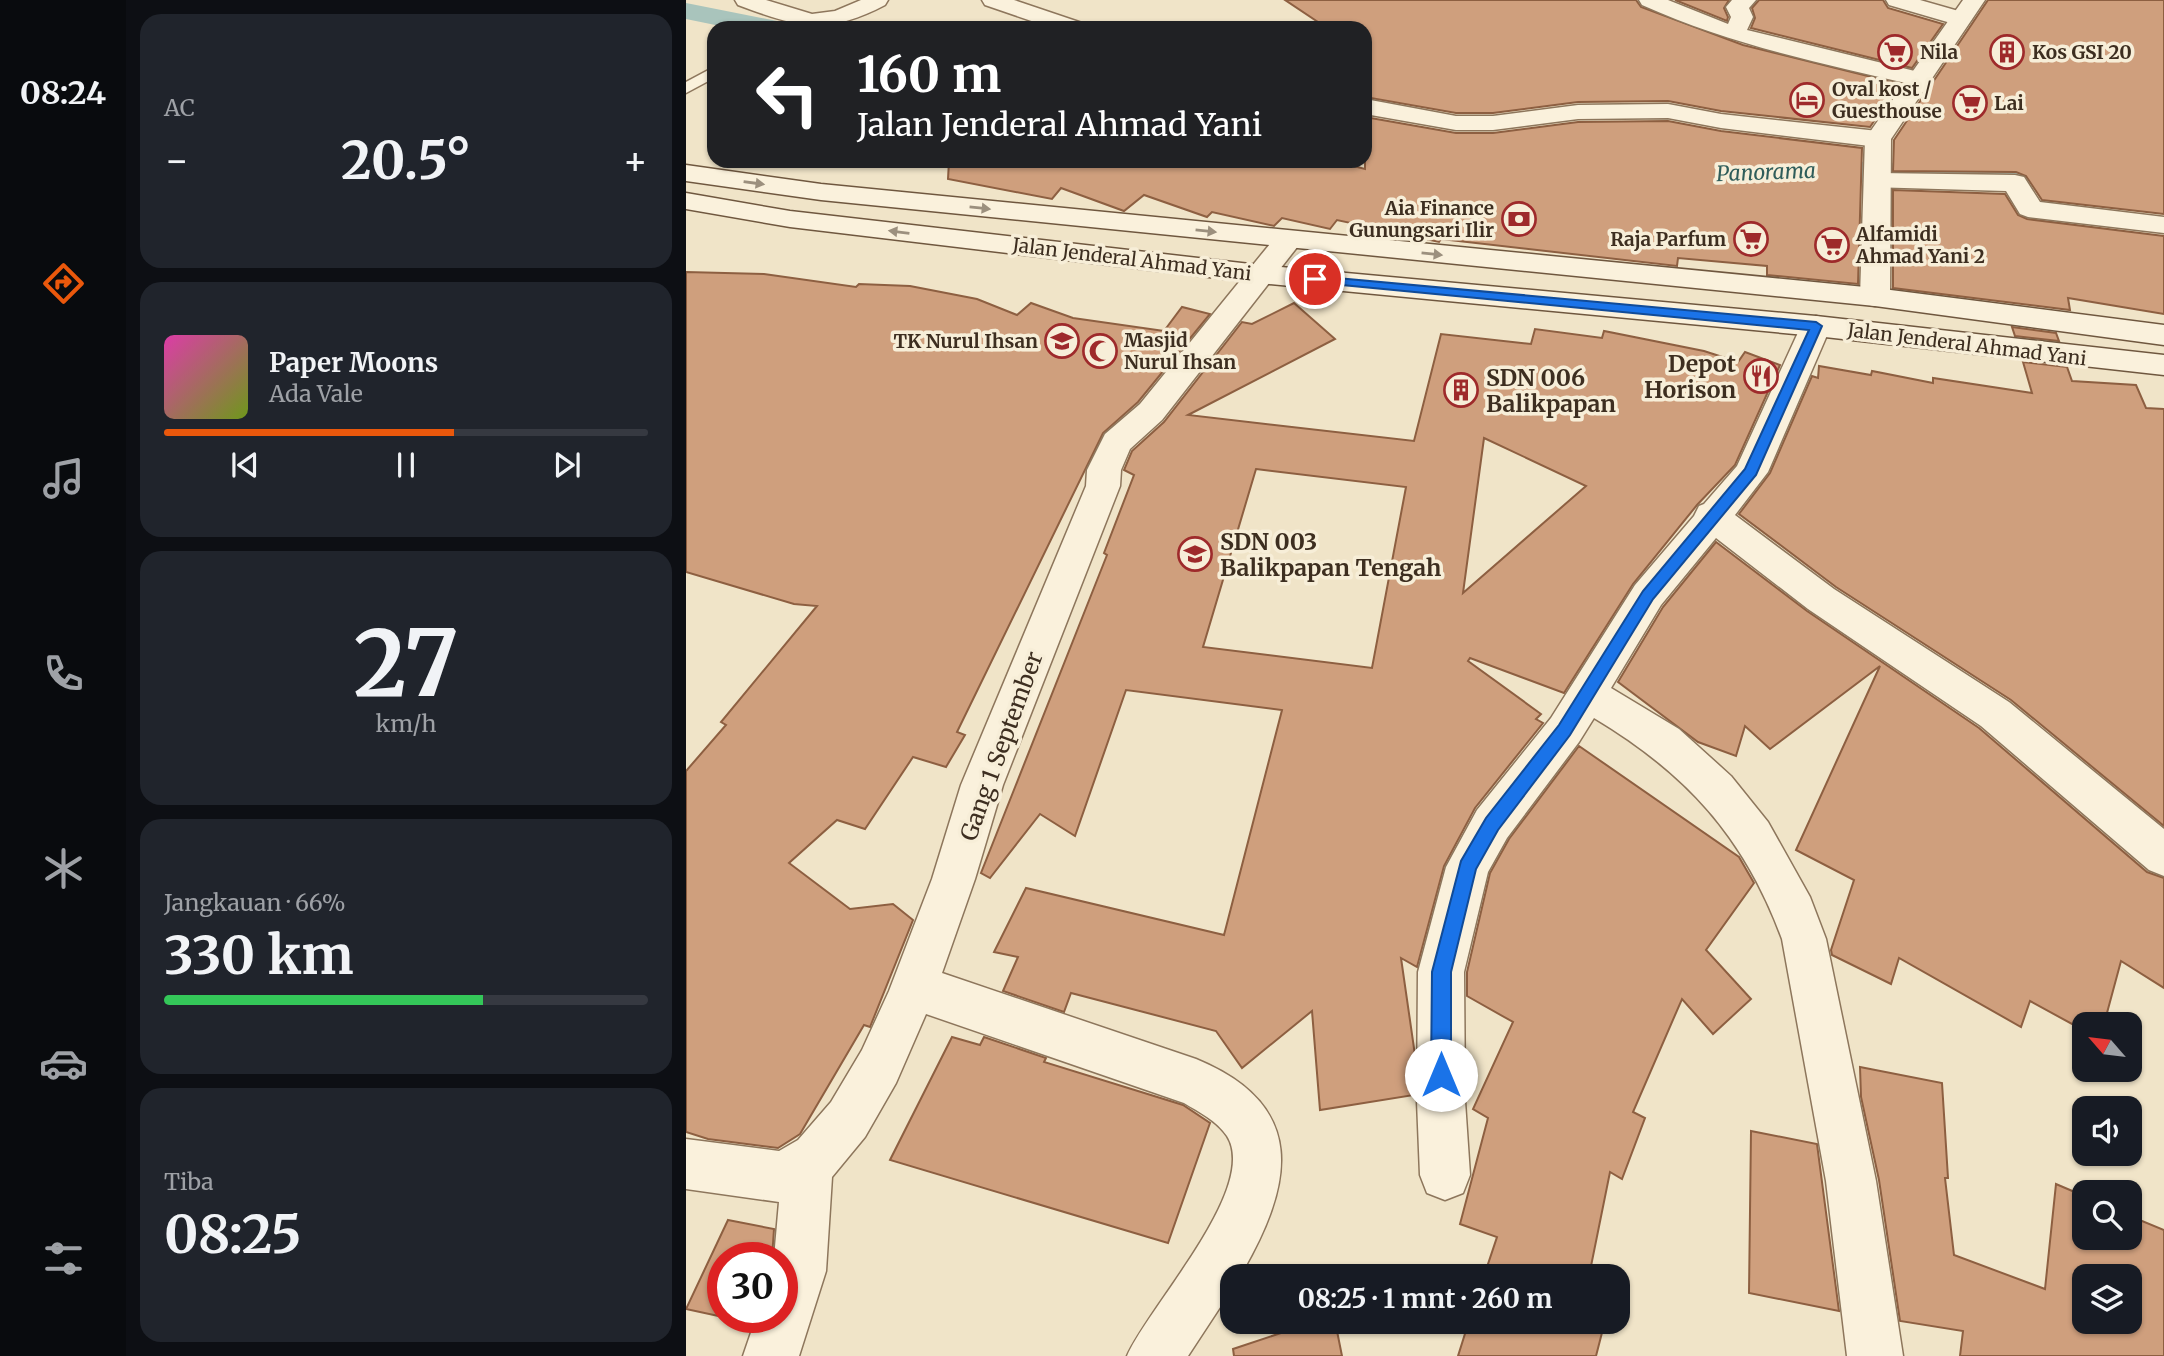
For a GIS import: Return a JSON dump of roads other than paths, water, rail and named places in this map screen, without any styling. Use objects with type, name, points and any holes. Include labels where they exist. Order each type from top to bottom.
[{"type":"street","points":[[746,0],[792,21]]},
{"type":"street","points":[[832,21],[877,0]]},
{"type":"street","points":[[993,0],[1054,21]]},
{"type":"street","points":[[1650,0],[1695,22],[1734,34],[1919,79]]},
{"type":"street","points":[[1734,34],[1742,17],[1737,7],[1745,0]]},
{"type":"street","points":[[1875,297],[1878,162],[1919,79],[1967,9],[1897,0]]},
{"type":"street","points":[[1372,108],[1456,123],[1493,123],[1578,112],[1668,111],[1721,121],[1878,162],[2011,183],[2019,186],[2028,205],[2038,211],[2164,225]]},
{"type":"street","name":"Jalan Jenderal Ahmad Yani","points":[[686,173],[821,192],[1875,297],[2164,335]]},
{"type":"street","name":"Jalan Jenderal Ahmad Yani","points":[[686,201],[790,219],[1259,274],[1816,326],[2164,365]]},
{"type":"street","name":"Gang 1 September","points":[[686,1164],[783,1177],[808,1166],[821,1156],[840,1133],[898,1029],[970,830],[982,786],[1103,486],[1104,470],[1117,442],[1151,412],[1288,240]]},
{"type":"street","points":[[1446,1175],[1441,1101],[1441,972],[1468,867],[1492,824],[1565,730],[1648,595],[1711,515],[1751,472],[1816,326]]},
{"type":"street","points":[[1711,515],[1821,599],[1995,714],[2164,856]]},
{"type":"street","points":[[1588,694],[1675,749],[1713,788],[1764,852],[1796,914],[1807,952],[1843,1134],[1875,1356]]},
{"type":"street","points":[[914,987],[1196,1083],[1226,1099],[1246,1121],[1258,1150],[1249,1199],[1240,1223],[1208,1277],[1155,1356]]},
{"type":"street","points":[[771,1356],[799,1271],[808,1166]]},
{"type":"lane","points":[[686,88],[707,76]]},
{"type":"waterway","name":"Panorama","points":[[686,11],[737,21]]},
{"type":"waterway","name":"Panorama","points":[[1826,170],[1948,176],[2129,168],[2143,157],[2164,151]]},
{"type":"place","name":"Nila","points":[[1895,52]]},
{"type":"place","name":"Kos GSI 20","points":[[2007,52]]},
{"type":"place","name":"Oval kost / Guesthouse","points":[[1807,100]]},
{"type":"place","name":"Lai","points":[[1970,103]]},
{"type":"place","name":"Aia Finance Gunungsari Ilir","points":[[1519,219]]},
{"type":"place","name":"Raja Parfum","points":[[1751,239]]},
{"type":"place","name":"Alfamidi Ahmad Yani 2","points":[[1832,245]]},
{"type":"place","name":"TK Nurul Ihsan","points":[[1062,341]]},
{"type":"place","name":"Masjid Nurul Ihsan","points":[[1100,351]]},
{"type":"place","name":"Depot Horison","points":[[1761,376]]},
{"type":"place","name":"SDN 006 Balikpapan","points":[[1461,390]]},
{"type":"place","name":"SDN 003 Balikpapan Tengah","points":[[1195,554]]}]
